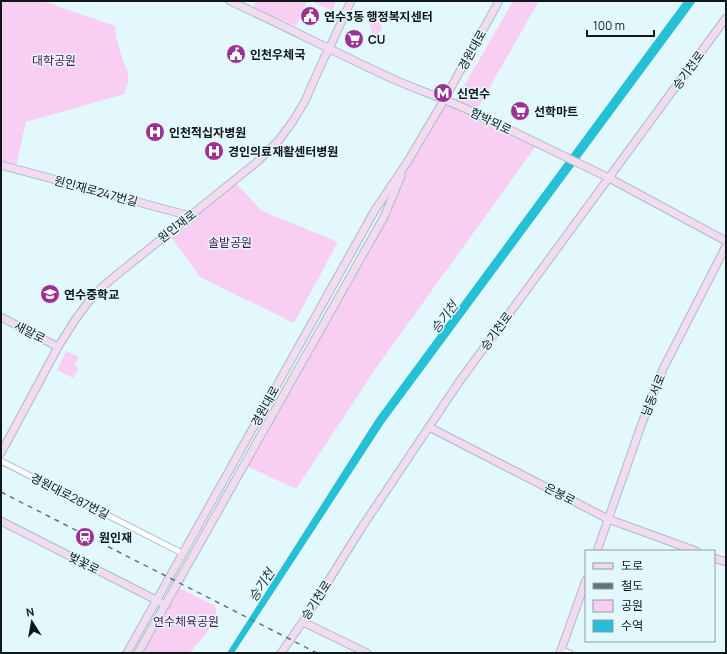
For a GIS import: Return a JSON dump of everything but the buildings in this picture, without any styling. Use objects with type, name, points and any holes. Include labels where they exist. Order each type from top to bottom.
[{"type":"main road","name":"함박뫼로","points":[[230,1],[394,79],[454,103],[538,143],[609,178],[726,241]]},
{"type":"main road","name":"원인재로","points":[[1,453],[58,347],[89,301],[102,287],[257,162],[279,140],[294,121],[305,101],[351,1]]},
{"type":"main road","name":"경원대로","points":[[127,653],[375,210],[408,162],[499,1]]},
{"type":"main road","name":"승기천로","points":[[281,653],[362,527],[479,354],[726,18]]},
{"type":"main road","name":"경원대로","points":[[138,653],[384,217],[408,162]]},
{"type":"main road","name":"원인재로247번길","points":[[1,165],[190,216]]},
{"type":"main road","name":"남동서로","points":[[597,550],[642,423],[663,369],[726,246]]},
{"type":"main road","name":"새말로","points":[[1,317],[58,347]]},
{"type":"main road","name":"은봉로","points":[[429,427],[608,519],[693,550]]},
{"type":"main road","name":"벚꽃로","points":[[1,521],[166,605]]},
{"type":"main road","points":[[715,558],[726,562]]},
{"type":"main road","points":[[560,651],[585,583]]},
{"type":"main road","points":[[302,622],[367,653]]},
{"type":"street","name":"경원대로287번길","points":[[1,461],[182,553]]},
{"type":"street","points":[[560,651],[570,653]]},
{"type":"green space","name":"대학공원","points":[[1,1],[43,1],[115,26],[116,37],[123,61],[128,71],[128,83],[124,94],[26,122],[16,166],[1,161]]},
{"type":"green space","points":[[256,1],[307,1],[296,26],[253,8]]},
{"type":"green space","points":[[311,1],[336,1],[332,11]]},
{"type":"green space","points":[[513,1],[539,1],[475,113],[454,103]]},
{"type":"green space","points":[[379,17],[382,29],[374,39],[368,19]]},
{"type":"green space","points":[[444,100],[538,143],[374,371],[296,489],[244,465],[384,217],[408,161]]},
{"type":"green space","name":"솔밭공원","points":[[234,181],[262,211],[338,242],[294,323],[200,277],[168,233]]},
{"type":"green space","points":[[66,351],[79,357],[74,365],[79,368],[73,378],[57,370]]},
{"type":"green space","name":"연수체육공원","points":[[179,588],[214,605],[217,611],[207,632],[190,653],[141,653]]},
{"type":"water","points":[[684,1],[696,1],[384,423],[234,653],[227,653],[376,419]]},
{"type":"railway","points":[[1,492],[317,653]]},
{"type":"place","name":"연수3동 행정복지센터","points":[[310,16]]},
{"type":"place","name":"CU","points":[[354,39]]},
{"type":"place","name":"인천우체국","points":[[236,54]]},
{"type":"place","name":"신연수","points":[[443,93]]},
{"type":"place","name":"선학마트","points":[[520,111]]},
{"type":"place","name":"인천적십자병원","points":[[155,132]]},
{"type":"place","name":"경인의료재활센터병원","points":[[214,151]]},
{"type":"place","name":"연수중학교","points":[[50,294]]},
{"type":"place","name":"원인재","points":[[85,537]]},
{"type":"water label","name":"승기천","points":[[444,317]]},
{"type":"water label","name":"승기천","points":[[261,585]]}]
